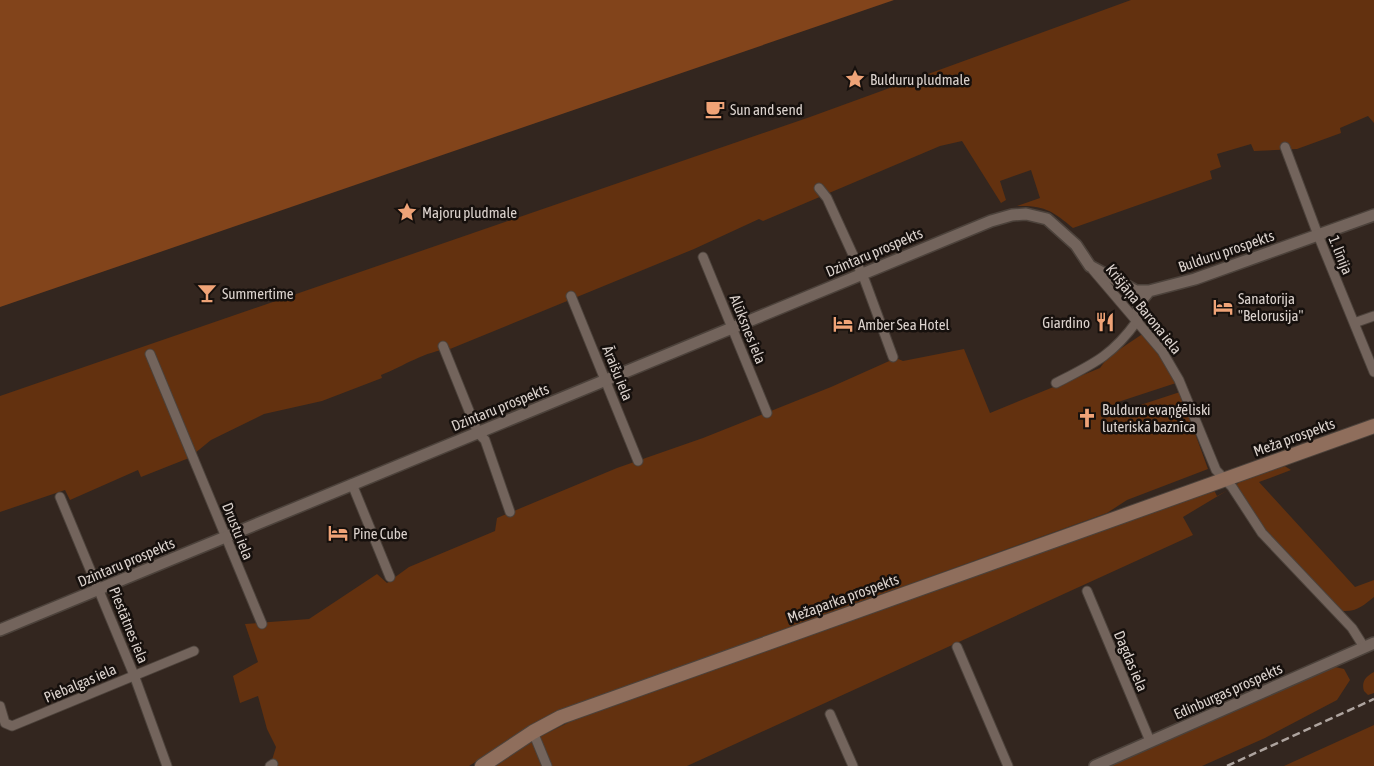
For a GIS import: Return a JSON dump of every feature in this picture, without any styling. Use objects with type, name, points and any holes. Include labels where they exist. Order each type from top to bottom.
[{"type":"main road","name":"Meža prospekts","points":[[1224,479],[1374,426]]},
{"type":"main road","name":"Mežaparka prospekts","points":[[482,766],[533,732],[579,711],[1224,479]]},
{"type":"street","name":"1. līnija","points":[[1285,147],[1318,235],[1374,372]]},
{"type":"street","points":[[819,188],[827,198],[893,357]]},
{"type":"street","name":"Dzintaru prospekts","points":[[0,630],[972,228],[1012,215]]},
{"type":"street","name":"Krišjāņa Barona iela","points":[[1012,215],[1037,216],[1047,219],[1076,245],[1090,266],[1162,351],[1179,380],[1216,470],[1262,533],[1369,645]]},
{"type":"street","name":"Bulduru prospekts","points":[[1090,266],[1136,291],[1149,291],[1195,278],[1374,215]]},
{"type":"street","name":"Alūksnes iela","points":[[703,256],[766,413]]},
{"type":"street","points":[[1056,383],[1101,360],[1121,343],[1137,321],[1139,303],[1149,291]]},
{"type":"street","name":"Āraišu iela","points":[[571,296],[638,461]]},
{"type":"street","points":[[1354,323],[1374,316]]},
{"type":"street","points":[[443,346],[478,433],[485,440],[510,512]]},
{"type":"street","name":"Drustu iela","points":[[150,354],[262,624]]},
{"type":"street","points":[[352,484],[390,577]]},
{"type":"street","name":"Piestātnes iela","points":[[60,496],[100,589],[167,766]]},
{"type":"street","name":"Dagdas iela","points":[[1087,591],[1150,741]]},
{"type":"street","name":"Edinburgas prospekts","points":[[1095,766],[1369,645]]},
{"type":"street","points":[[957,647],[1008,766]]},
{"type":"street","name":"Piebalgas iela","points":[[0,706],[6,723],[12,726],[194,651]]},
{"type":"street","points":[[830,714],[853,766]]},
{"type":"street","points":[[533,732],[547,766]]},
{"type":"shaded area","points":[[0,0],[894,0],[0,307]]},
{"type":"shaded area","points":[[1131,0],[1374,0],[1374,123],[1368,116],[1340,128],[1341,133],[1297,149],[1254,151],[1251,144],[1217,154],[1221,167],[1210,171],[1212,179],[1073,228],[1048,210],[1017,206],[1040,198],[1031,170],[1000,181],[1006,200],[1001,203],[962,141],[940,146],[763,221],[759,219],[694,249],[450,349],[423,356],[381,375],[382,378],[322,401],[264,414],[211,440],[189,458],[141,477],[138,470],[70,500],[65,490],[0,512],[0,396],[810,117]]},
{"type":"shaded area","points":[[1144,333],[1167,365],[1176,383],[1115,403],[1119,412],[1180,392],[1208,469],[1127,500],[1107,513],[575,705],[545,718],[469,766],[278,766],[272,760],[276,747],[267,729],[258,696],[240,703],[233,676],[258,662],[245,624],[309,619],[377,574],[387,583],[409,567],[495,531],[497,518],[617,468],[703,438],[831,387],[896,358],[903,361],[964,349],[990,413],[1100,368],[1108,357]]},
{"type":"shaded area","points":[[1283,465],[1291,470],[1259,482],[1355,587],[1374,580],[1374,597],[1360,607],[1343,611],[1266,533],[1236,486],[1239,481]]},
{"type":"shaded area","points":[[1214,490],[1217,496],[1228,490],[1183,517],[1193,535],[687,766],[494,766],[533,740],[590,712]]},
{"type":"shaded area","points":[[1331,666],[1344,669],[1350,680],[1337,700],[1265,738],[1202,766],[1108,766]]},
{"type":"shaded area","points":[[1374,672],[1374,693],[1368,695],[1363,688],[1364,682]]},
{"type":"shaded area","points":[[1374,725],[1374,766],[1284,766]]},
{"type":"railway","points":[[1227,766],[1374,699]]},
{"type":"place","name":"Bulduru pludmale","points":[[855,79]]},
{"type":"place","name":"Sun and send","points":[[715,109]]},
{"type":"place","name":"Majoru pludmale","points":[[407,212]]},
{"type":"place","name":"Summertime","points":[[207,293]]},
{"type":"place","name":"Sanatorija \"Belorusija\"","points":[[1223,307]]},
{"type":"place","name":"Giardino","points":[[1105,322]]},
{"type":"place","name":"Amber Sea Hotel","points":[[843,324]]},
{"type":"place","name":"Bulduru evaņģēliski luteriskā baznīca","points":[[1087,418]]},
{"type":"place","name":"Pine Cube","points":[[338,533]]}]
